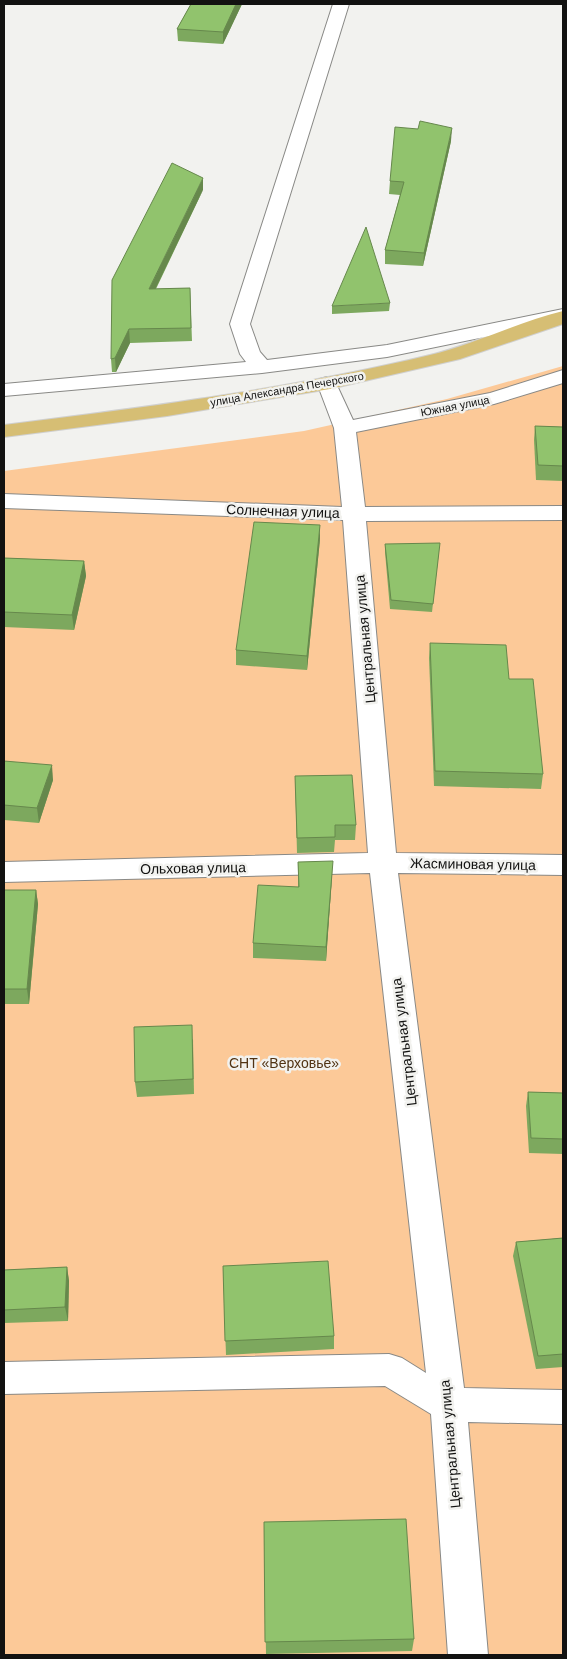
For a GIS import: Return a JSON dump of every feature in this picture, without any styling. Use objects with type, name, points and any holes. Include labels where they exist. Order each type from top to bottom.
[{"type":"main road","name":"улица Александра Печерского","points":[[4,431],[148,413],[327,383],[439,358],[563,316]]},
{"type":"street","points":[[262,367],[250,354],[240,324],[341,4]]},
{"type":"street","points":[[4,390],[262,367],[387,351],[563,316]]},
{"type":"street","name":"Южная улица","points":[[345,428],[494,398],[563,376]]},
{"type":"street","name":"Центральная улица","points":[[327,383],[345,428],[383,863],[448,1405],[468,1655]]},
{"type":"street","name":"Солнечная улица","points":[[4,501],[354,514],[563,513]]},
{"type":"street","name":"Жасминовая улица","points":[[383,863],[563,866]]},
{"type":"street","name":"Ольховая улица","points":[[4,872],[383,863]]},
{"type":"street","points":[[4,1378],[389,1370],[448,1405],[563,1407]]},
{"type":"green space","name":"СНТ «Верховье»","points":[[563,366],[563,1655],[4,1655],[4,471],[304,431],[447,399]]},
{"type":"building","points":[[191,4],[236,4],[223,32],[177,29]]},
{"type":"building","points":[[420,121],[452,128],[424,253],[385,250],[404,182],[390,181],[395,127],[418,129]]},
{"type":"building","points":[[172,163],[203,178],[149,289],[190,288],[191,328],[129,329],[115,358],[111,359],[112,280]]},
{"type":"building","points":[[366,227],[390,303],[332,306]]},
{"type":"building","points":[[535,426],[563,427],[563,466],[538,465]]},
{"type":"building","points":[[254,522],[320,525],[307,656],[236,650]]},
{"type":"building","points":[[440,543],[433,604],[391,600],[385,544]]},
{"type":"building","points":[[4,558],[84,561],[72,615],[4,612]]},
{"type":"building","points":[[430,643],[506,645],[509,679],[533,679],[543,774],[435,771]]},
{"type":"building","points":[[4,761],[52,765],[37,808],[4,805]]},
{"type":"building","points":[[352,775],[356,825],[335,825],[335,837],[297,838],[295,776]]},
{"type":"building","points":[[333,861],[326,947],[253,943],[258,885],[299,887],[298,862]]},
{"type":"building","points":[[4,890],[36,890],[27,989],[4,989]]},
{"type":"building","points":[[192,1025],[193,1079],[135,1082],[134,1027]]},
{"type":"building","points":[[528,1092],[563,1093],[563,1139],[531,1138]]},
{"type":"building","points":[[563,1238],[563,1354],[538,1356],[516,1242]]},
{"type":"building","points":[[328,1261],[334,1336],[225,1341],[223,1266]]},
{"type":"building","points":[[67,1267],[65,1307],[4,1310],[4,1270]]},
{"type":"building","points":[[406,1519],[414,1639],[265,1642],[264,1522]]}]
